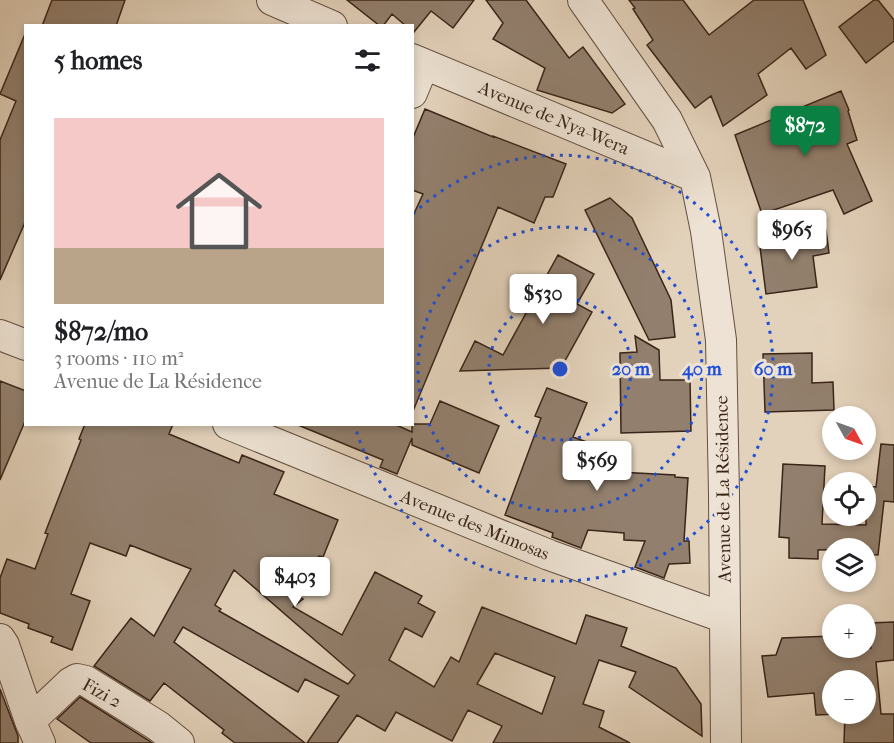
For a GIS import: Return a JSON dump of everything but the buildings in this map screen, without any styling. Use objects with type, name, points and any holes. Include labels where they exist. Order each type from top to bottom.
[{"type":"street","points":[[272,0],[328,24]]},
{"type":"street","name":"Avenue de La Résidence","points":[[583,0],[667,120],[695,177],[706,231],[721,340],[726,743]]},
{"type":"street","points":[[414,83],[418,62]]},
{"type":"street","name":"Avenue de Nya-Wera","points":[[418,62],[695,177]]},
{"type":"street","points":[[0,334],[24,344]]},
{"type":"street","name":"Avenue des Mimosas","points":[[238,426],[286,436],[549,555],[725,618]]},
{"type":"street","name":"Fizi 2","points":[[0,639],[35,732]]},
{"type":"street","name":"Fizi 2","points":[[35,732],[70,683],[77,679],[86,681],[104,692],[158,726],[179,743]]}]
